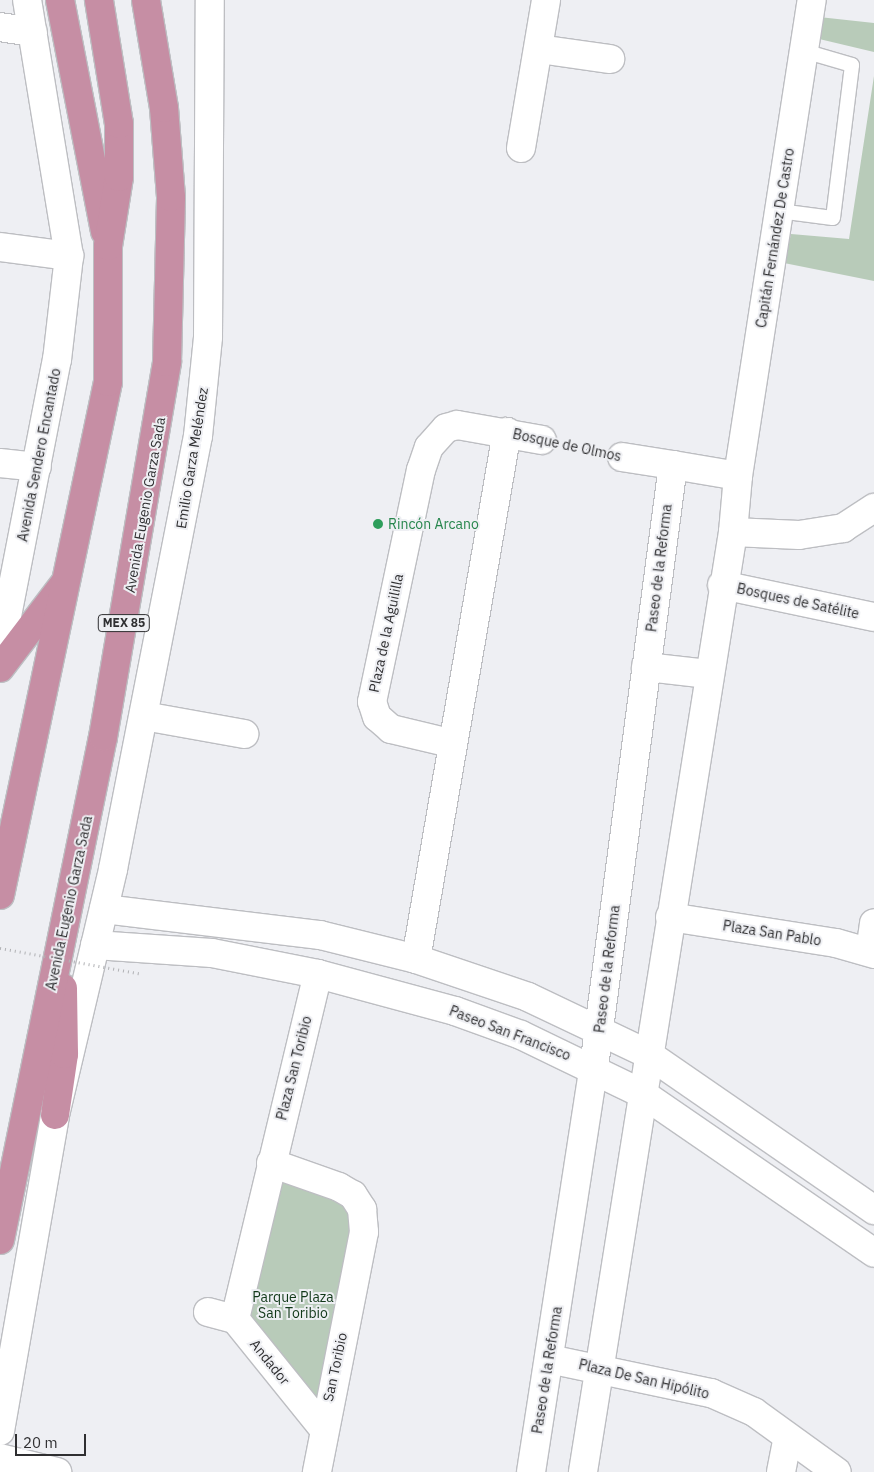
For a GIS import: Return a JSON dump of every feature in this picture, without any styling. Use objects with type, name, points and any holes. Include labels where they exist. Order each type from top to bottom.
[{"type":"highway","points":[[60,0],[85,146],[108,246]]},
{"type":"highway","points":[[0,895],[69,577],[108,382],[108,246],[119,177],[120,124],[99,0]]},
{"type":"highway","name":"Avenida Eugenio Garza Sada","points":[[0,1240],[134,567],[167,362],[171,197],[164,108],[146,0]]},
{"type":"highway","points":[[0,668],[69,577]]},
{"type":"highway","points":[[55,1115],[64,1054],[61,939]]},
{"type":"street","name":"Avenida Sendero Encantado","points":[[0,652],[57,360],[69,256],[34,32],[26,0]]},
{"type":"street","name":"Emilio Garza Meléndez","points":[[104,909],[144,716],[204,393],[210,238],[210,0]]},
{"type":"street","points":[[522,148],[546,0]]},
{"type":"street","name":"Capitán Fernández De Castro","points":[[738,476],[812,0]]},
{"type":"street","points":[[0,27],[34,32]]},
{"type":"street","points":[[539,49],[610,59]]},
{"type":"street","points":[[0,247],[69,256]]},
{"type":"street","name":"Bosque de Olmos","points":[[421,470],[433,441],[446,428],[507,432],[542,440]]},
{"type":"street","points":[[416,959],[450,742],[507,432]]},
{"type":"street","name":"Bosque de Olmos","points":[[622,457],[738,476]]},
{"type":"street","points":[[0,463],[36,467]]},
{"type":"street","name":"Paseo de la Reforma","points":[[531,1472],[594,1067],[673,465]]},
{"type":"street","name":"Plaza de la Aguililla","points":[[421,470],[372,702],[377,717],[391,729],[450,742]]},
{"type":"street","points":[[583,1472],[722,585],[733,532],[738,476]]},
{"type":"street","points":[[733,532],[799,535],[843,528],[874,508]]},
{"type":"street","name":"Bosques de Satélite","points":[[722,585],[874,617]]},
{"type":"street","points":[[646,667],[708,674]]},
{"type":"street","points":[[144,716],[244,734]]},
{"type":"street","points":[[0,1431],[55,1115],[104,909],[320,935],[416,959],[528,997],[599,1028],[648,1054],[874,1210]]},
{"type":"street","name":"Plaza San Pablo","points":[[670,916],[872,953]]},
{"type":"street","points":[[872,953],[874,923]]},
{"type":"street","name":"Paseo San Francisco","points":[[95,945],[212,953],[318,974],[455,1011],[594,1067],[643,1094],[874,1253]]},
{"type":"street","name":"Plaza San Toribio","points":[[235,1319],[318,974]]},
{"type":"street","name":"San Toribio","points":[[271,1163],[353,1194],[362,1209],[364,1232],[323,1428],[317,1472]]},
{"type":"street","points":[[208,1312],[235,1319]]},
{"type":"street","name":"Andador","points":[[235,1319],[323,1428]]},
{"type":"street","name":"Plaza De San Hipólito","points":[[549,1359],[600,1367],[711,1393],[754,1412],[787,1440],[837,1472]]},
{"type":"street","points":[[782,1472],[787,1440]]},
{"type":"street","points":[[0,1458],[57,1472]]},
{"type":"lane","points":[[779,211],[833,218],[852,66],[804,51]]},
{"type":"path","name":"Bosque de Olmos","points":[[542,440],[622,457]]},
{"type":"path","points":[[0,948],[143,974]]},
{"type":"green space","points":[[819,17],[874,23],[874,52],[815,38]]},
{"type":"green space","points":[[874,76],[874,281],[784,263],[791,234],[849,239]]},
{"type":"green space","name":"Parque Plaza San Toribio","points":[[271,1163],[362,1209],[323,1428],[235,1319]]},
{"type":"place","name":"Rincón Arcano","points":[[378,524]]}]
